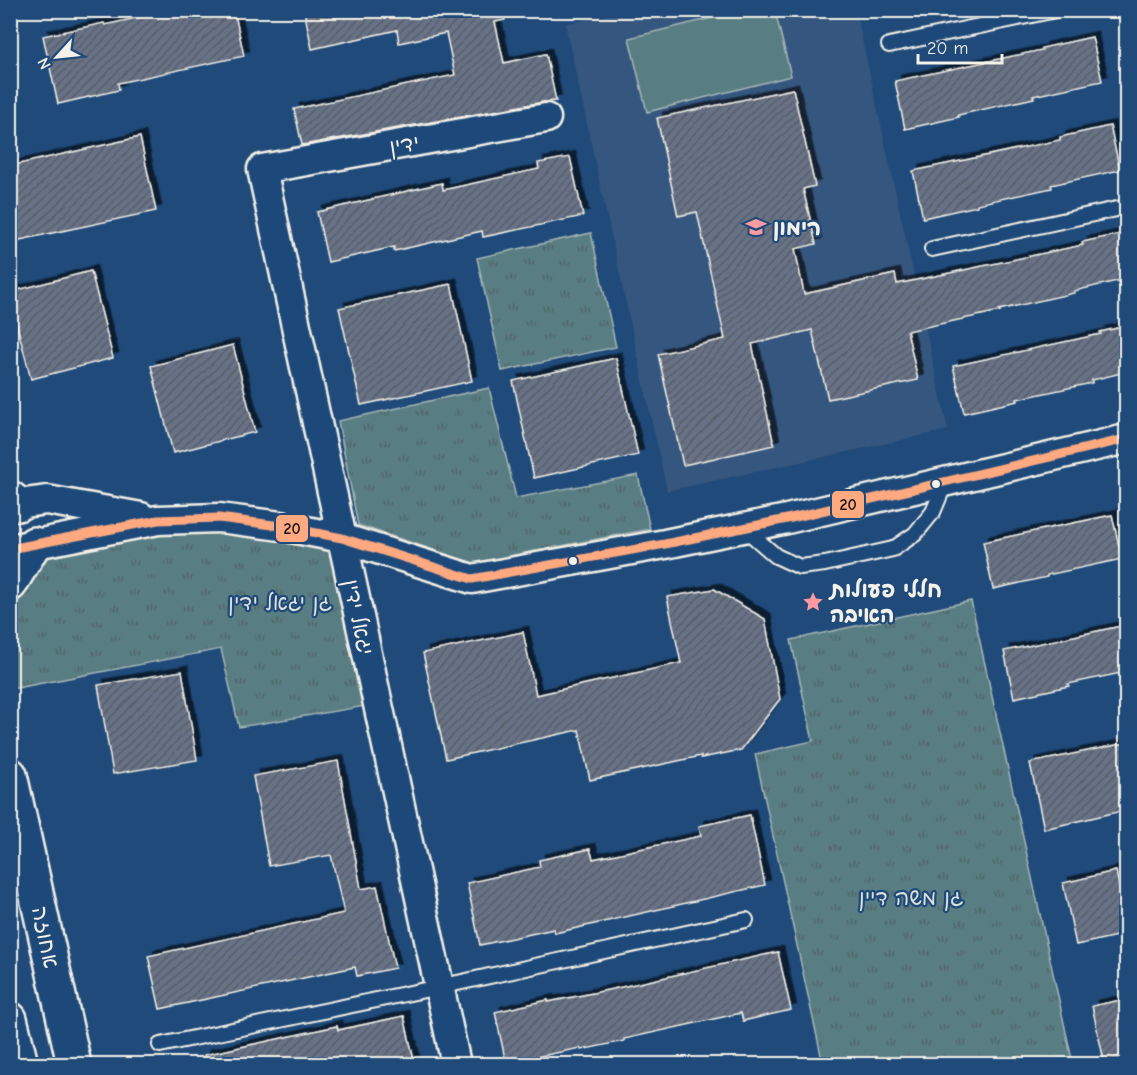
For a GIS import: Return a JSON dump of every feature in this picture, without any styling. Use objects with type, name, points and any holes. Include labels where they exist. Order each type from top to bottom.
[{"type":"main road","points":[[10,584],[19,568],[22,546]]},
{"type":"main road","name":"אחוזה","points":[[10,775],[74,1065]]},
{"type":"main road","points":[[10,1019],[21,1065]]},
{"type":"street","name":"ידין","points":[[262,169],[546,118]]},
{"type":"street","name":"יגאל ידין","points":[[262,169],[456,1065]]},
{"type":"street","points":[[22,546],[158,520],[219,518],[281,526],[342,538],[472,579],[743,528],[1126,439]]},
{"type":"street","points":[[13,502],[47,500],[158,520]]},
{"type":"lane","points":[[889,45],[1056,10]]},
{"type":"lane","points":[[932,249],[1126,207]]},
{"type":"lane","points":[[743,528],[776,556],[800,567],[825,564],[893,549],[915,534],[933,512],[946,481]]},
{"type":"lane","points":[[160,1045],[746,920]]},
{"type":"shaded area","name":"רימון","points":[[629,10],[856,11],[948,430],[667,491],[565,24]]},
{"type":"green space","points":[[741,11],[775,11],[791,76],[647,112],[629,38]]},
{"type":"green space","points":[[591,233],[616,347],[502,371],[477,258]]},
{"type":"green space","points":[[489,388],[516,498],[638,475],[650,529],[473,563],[358,525],[338,421]]},
{"type":"green space","name":"גן יגאל ידין","points":[[179,519],[342,538],[378,704],[239,727],[221,649],[11,689],[11,594],[34,544]]},
{"type":"green space","name":"גן משה דיין","points":[[971,601],[1073,1064],[823,1064],[755,754],[813,741],[791,640]]},
{"type":"building","points":[[172,10],[234,10],[244,56],[118,83],[119,90],[58,104],[43,36]]},
{"type":"building","points":[[304,10],[504,10],[505,20],[495,22],[504,63],[546,54],[556,101],[302,145],[294,109],[455,75],[446,33],[399,43],[397,30],[312,49]]},
{"type":"building","points":[[1092,37],[1102,81],[905,129],[895,81]]},
{"type":"building","points":[[793,89],[815,186],[803,189],[816,244],[795,249],[804,294],[895,274],[897,284],[1083,245],[1082,242],[1126,233],[1126,279],[1000,311],[907,331],[918,380],[828,399],[812,330],[752,344],[774,445],[683,465],[658,354],[725,339],[697,212],[678,216],[657,118]]},
{"type":"building","points":[[1110,126],[1120,170],[923,218],[913,171],[1060,140],[1060,137]]},
{"type":"building","points":[[140,137],[156,211],[10,242],[10,166]]},
{"type":"building","points":[[570,157],[583,216],[483,237],[482,231],[394,251],[394,247],[328,262],[317,212],[442,183],[443,190],[539,169],[538,163]]},
{"type":"building","points":[[91,271],[113,358],[31,379],[10,292]]},
{"type":"building","points":[[451,284],[472,381],[361,405],[339,308]]},
{"type":"building","points":[[1126,326],[1126,372],[1092,380],[1092,383],[964,413],[953,366],[1101,334],[1100,332]]},
{"type":"building","points":[[233,345],[255,432],[173,453],[151,366]]},
{"type":"building","points":[[616,358],[638,455],[534,478],[513,381]]},
{"type":"building","points":[[1112,515],[1122,559],[993,589],[983,542]]},
{"type":"building","points":[[714,589],[765,619],[780,699],[741,750],[701,758],[701,756],[590,780],[579,730],[446,759],[423,653],[523,632],[536,695],[681,663],[667,597]]},
{"type":"building","points":[[1126,625],[1126,672],[1014,698],[1004,651]]},
{"type":"building","points":[[182,671],[197,760],[113,774],[98,685]]},
{"type":"building","points":[[1126,743],[1126,810],[1044,829],[1030,763]]},
{"type":"building","points":[[338,761],[361,889],[377,886],[395,968],[357,976],[355,967],[160,1009],[148,956],[344,913],[331,855],[269,866],[253,776]]},
{"type":"building","points":[[750,815],[765,885],[555,933],[554,929],[480,945],[467,883],[540,867],[539,860],[590,849],[593,859],[701,836],[699,826]]},
{"type":"building","points":[[1116,871],[1126,920],[1126,934],[1076,945],[1063,883]]},
{"type":"building","points":[[778,952],[791,1010],[743,1021],[741,1013],[624,1039],[624,1041],[506,1063],[495,1012],[613,989]]},
{"type":"building","points":[[1126,999],[1126,1060],[1105,1065],[1092,1006]]},
{"type":"building","points":[[404,1016],[415,1065],[205,1065],[204,1055],[337,1026],[338,1030]]},
{"type":"transit line","name":"20","points":[[10,549],[158,520],[219,518],[281,526],[342,538],[472,579],[787,519],[1126,439]]},
{"type":"place","name":"רימון","points":[[756,227]]},
{"type":"place","name":"חללי פעולות האיבה","points":[[813,602]]}]
